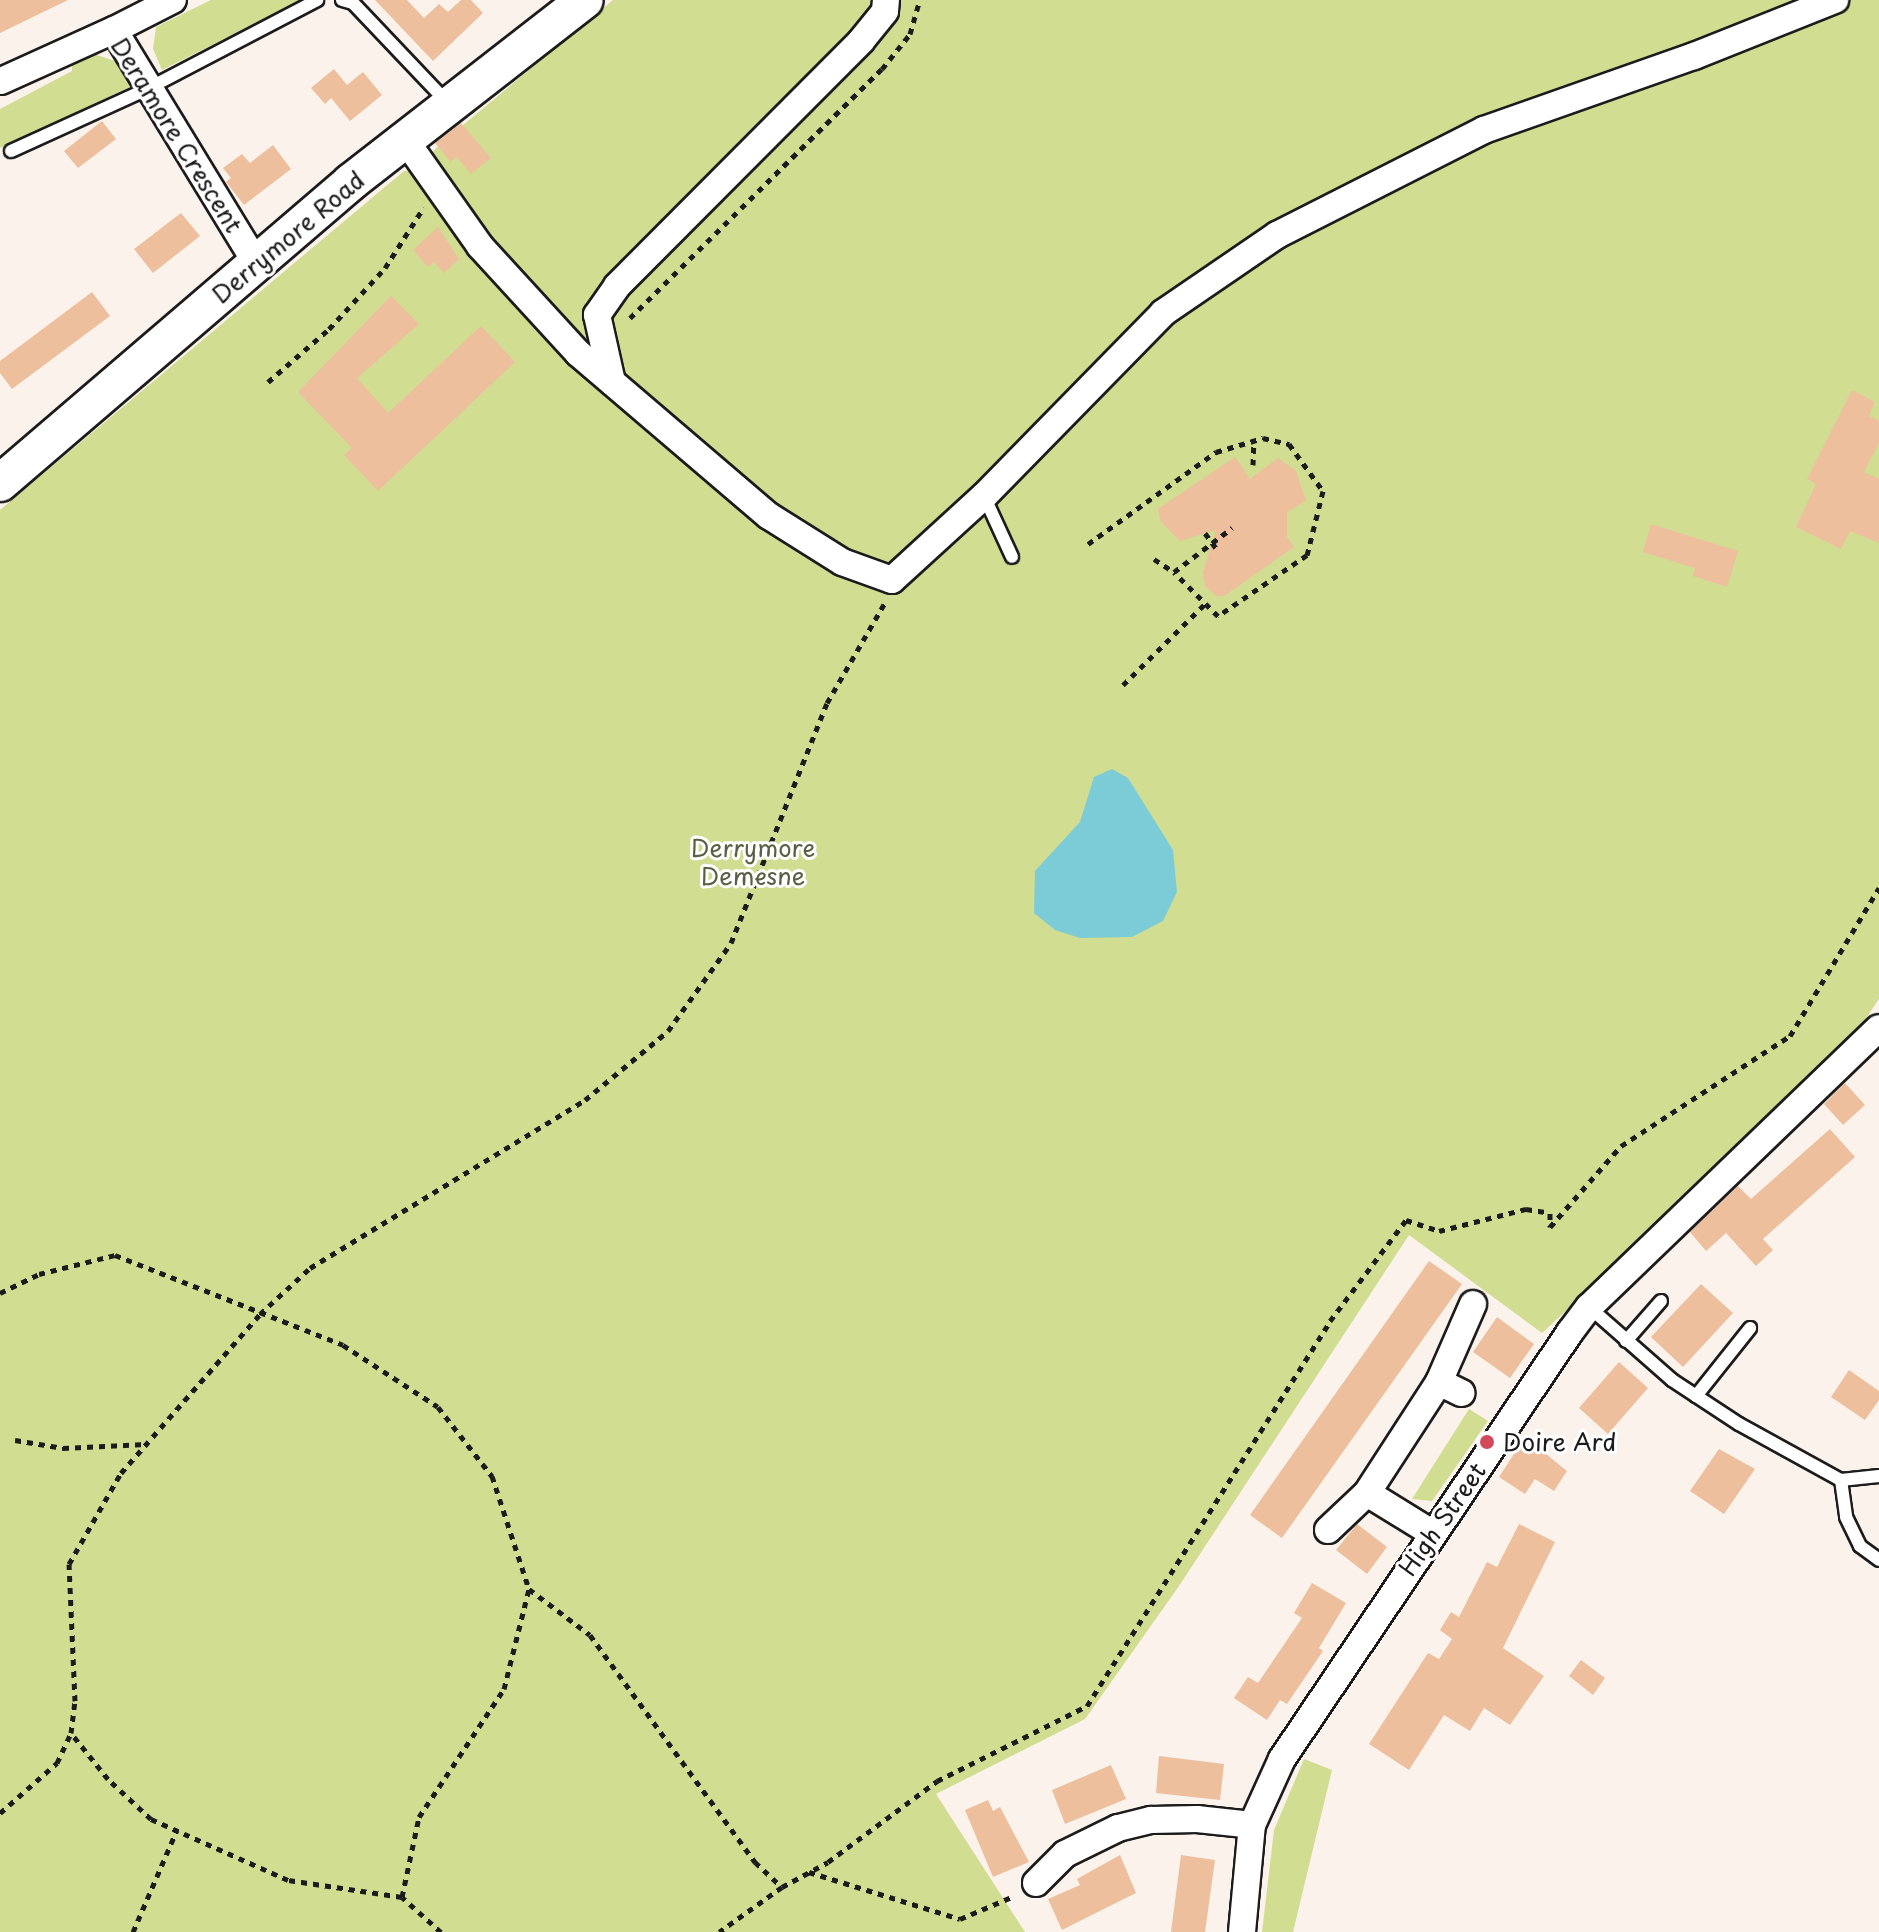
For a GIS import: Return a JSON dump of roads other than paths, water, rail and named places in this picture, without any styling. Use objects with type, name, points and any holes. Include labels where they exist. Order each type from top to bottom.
[{"type":"main road","name":"Derrymore Road","points":[[0,483],[255,261],[585,0]]},
{"type":"street","points":[[114,30],[173,0]]},
{"type":"street","points":[[612,382],[597,315],[617,286],[861,41],[885,11],[886,0]]},
{"type":"street","points":[[406,141],[480,246],[578,353],[769,516],[842,562],[892,580],[984,496],[1163,313],[1277,235],[1484,130],[1694,56],[1835,0]]},
{"type":"street","name":"Deramore Crescent","points":[[1,81],[114,30],[255,261]]},
{"type":"street","name":"High Street","points":[[1242,1932],[1252,1825],[1300,1728],[1589,1307],[1879,1028]]},
{"type":"street","points":[[1328,1530],[1367,1493],[1451,1388],[1473,1304]]},
{"type":"street","points":[[1367,1493],[1432,1533]]},
{"type":"street","points":[[1036,1883],[1065,1854],[1118,1828],[1151,1820],[1197,1819],[1252,1825]]},
{"type":"lane","points":[[11,151],[149,88],[317,0]]},
{"type":"lane","points":[[342,0],[353,3],[451,105]]},
{"type":"lane","points":[[984,496],[1012,557]]},
{"type":"lane","points":[[1626,1341],[1661,1301]]},
{"type":"lane","points":[[1589,1307],[1626,1341],[1696,1396],[1841,1480],[1879,1476]]},
{"type":"lane","points":[[1696,1396],[1750,1328]]},
{"type":"lane","points":[[1841,1480],[1846,1517],[1860,1546],[1879,1560]]},
{"type":"water","points":[[1112,769],[1128,778],[1173,850],[1177,892],[1163,921],[1132,937],[1080,938],[1055,930],[1034,913],[1035,871],[1080,822],[1094,777]]},
{"type":"place","name":"Doire Ard","points":[[1487,1442]]},
{"type":"park label","name":"Derrymore Demesne","points":[[753,862]]}]
